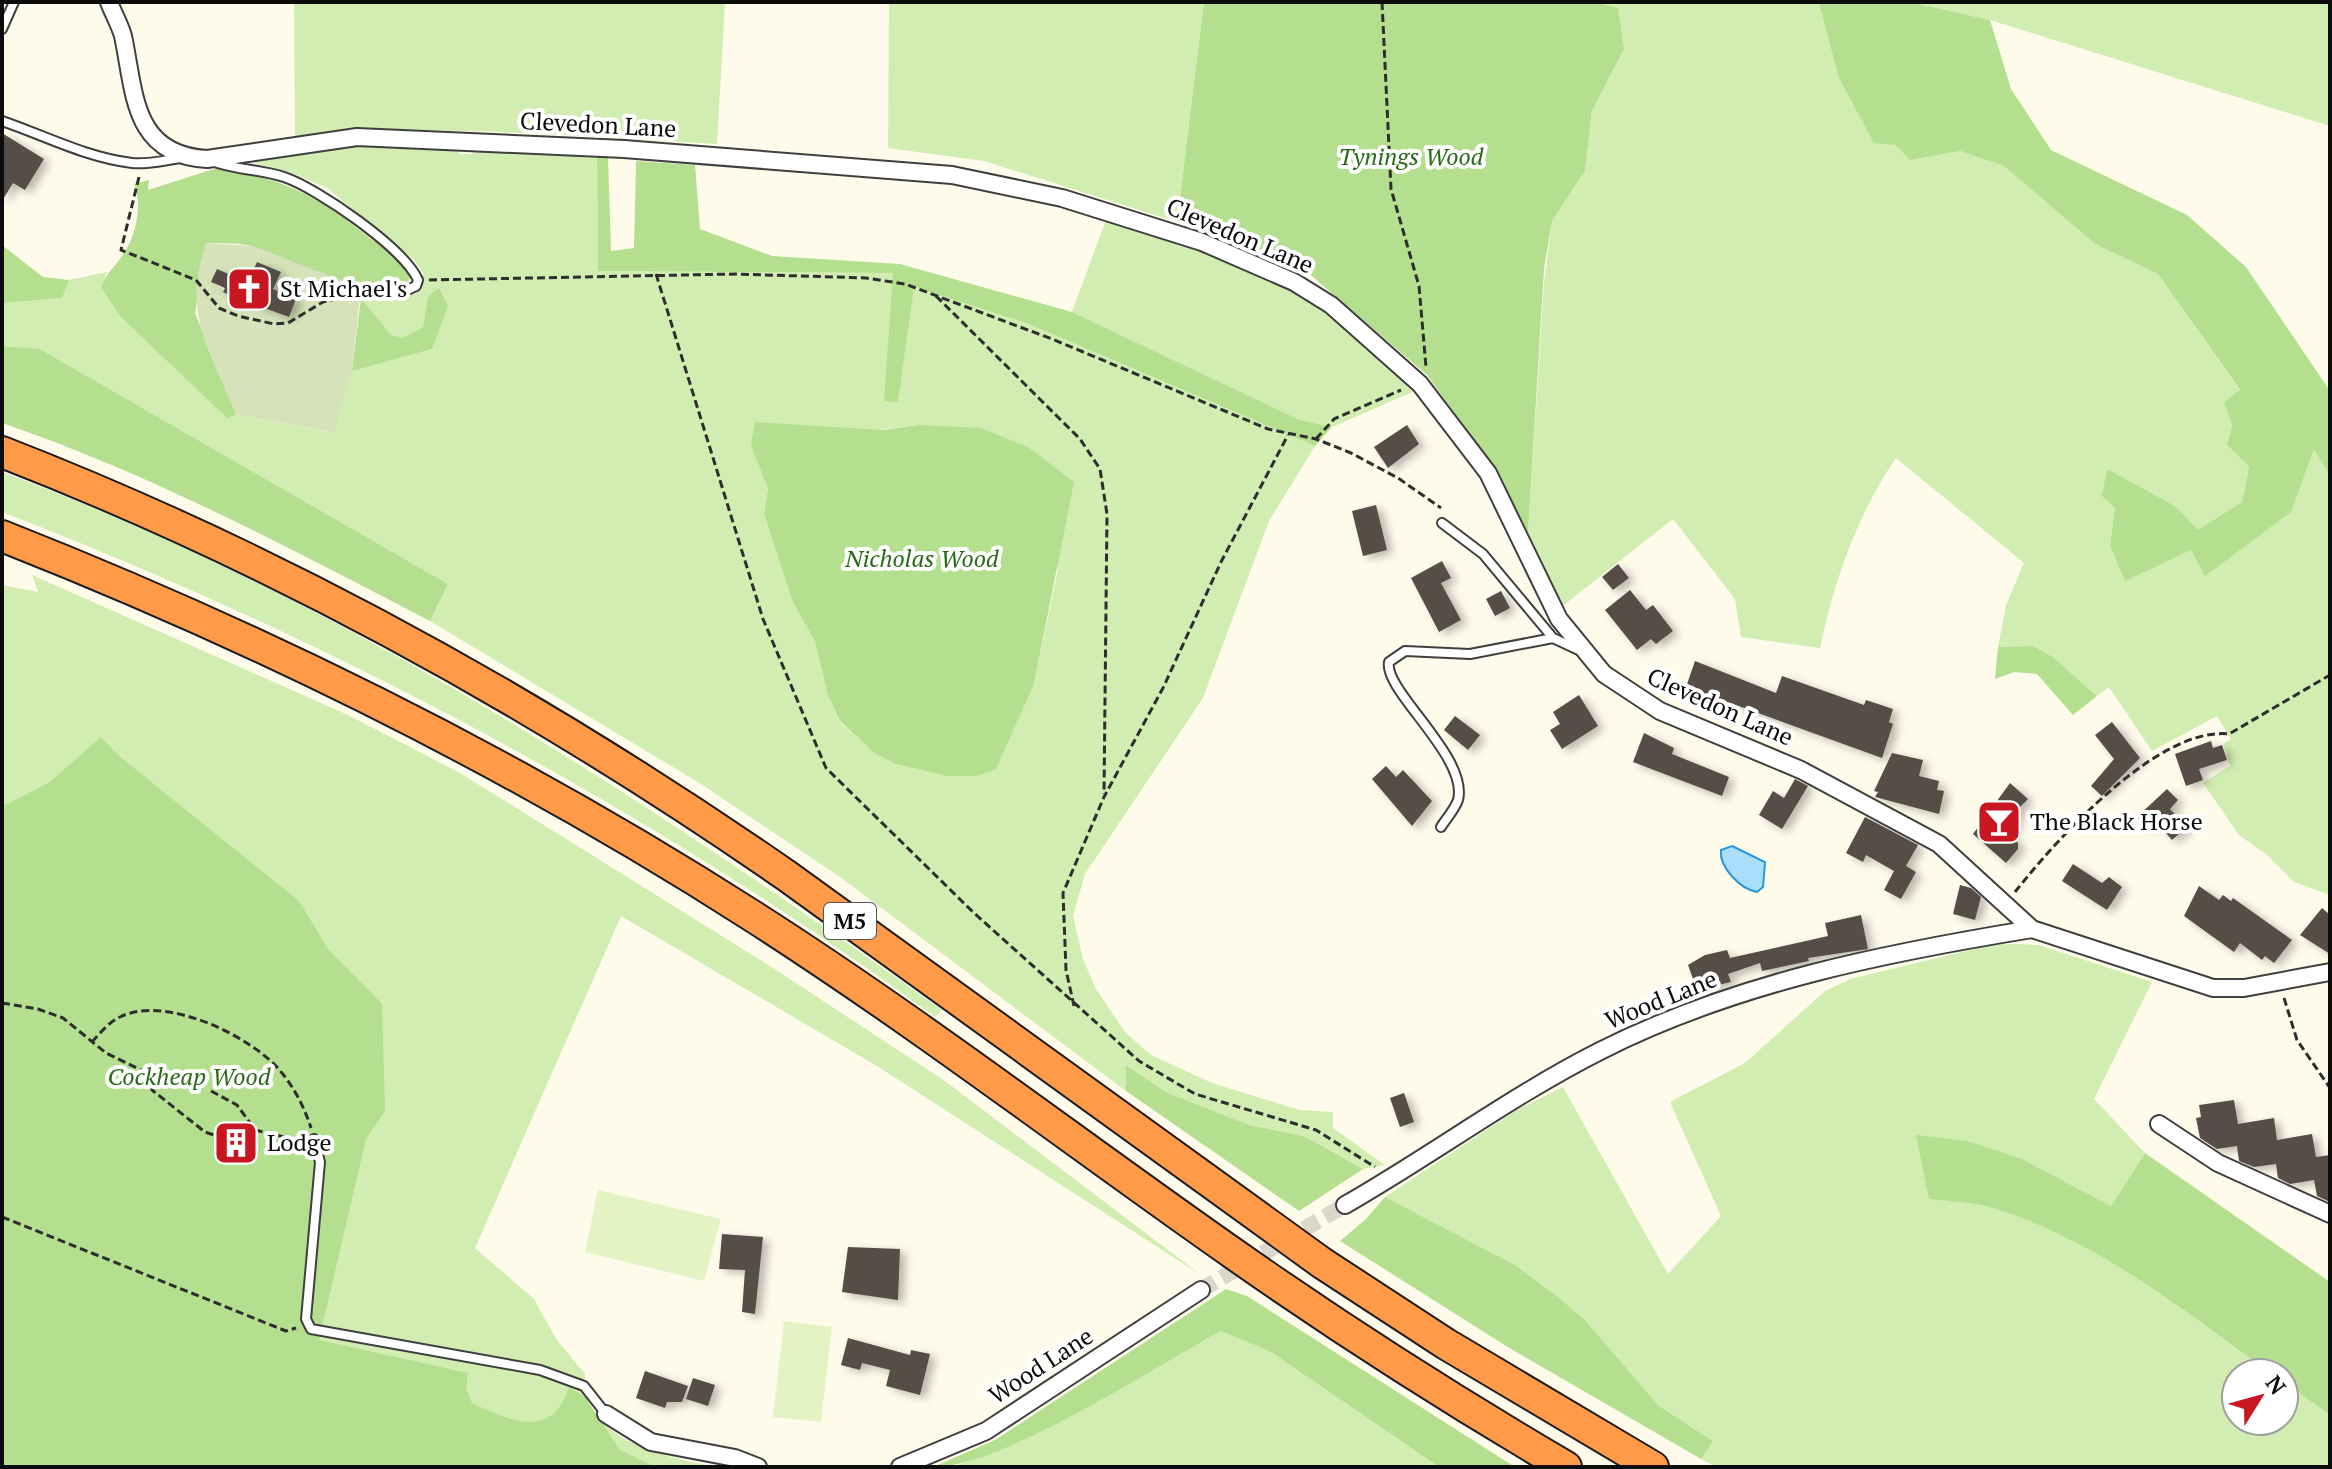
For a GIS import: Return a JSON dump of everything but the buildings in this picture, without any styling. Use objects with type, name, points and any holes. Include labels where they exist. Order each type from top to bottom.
[{"type":"highway","name":"M5","points":[[2,452],[213,542],[391,631],[521,704],[688,809],[787,876],[1322,1263],[1446,1344],[1653,1467]]},
{"type":"highway","name":"M5","points":[[2,536],[226,631],[388,708],[668,863],[857,986],[1289,1292],[1439,1393],[1566,1467]]},
{"type":"street","points":[[109,2],[122,34],[137,112],[164,145],[186,157]]},
{"type":"street","name":"Clevedon Lane","points":[[186,157],[207,159],[357,137],[624,149],[952,175],[1111,211],[1202,242],[1252,263],[1331,305],[1420,384],[1488,473],[1559,619],[1583,652],[1604,674],[1660,711],[1801,770],[1939,844],[2032,929],[2213,988],[2244,988],[2330,972]]},
{"type":"street","name":"Wood Lane","points":[[1345,1205],[1512,1101],[1601,1050],[1715,1001],[1901,953],[2032,929]]},
{"type":"street","points":[[2159,1124],[2218,1163],[2330,1214]]},
{"type":"street","name":"Wood Lane","points":[[900,1467],[986,1431],[1201,1290]]},
{"type":"street","points":[[606,1414],[651,1442],[735,1458],[758,1467]]},
{"type":"lane","points":[[2,29],[14,2]]},
{"type":"lane","points":[[2,121],[55,144],[142,163],[186,157]]},
{"type":"lane","points":[[207,159],[272,173],[305,185],[331,200],[405,260],[418,280],[416,286],[405,291],[350,293]]},
{"type":"lane","points":[[1442,523],[1483,554],[1553,638],[1583,652]]},
{"type":"lane","points":[[1441,827],[1458,800],[1457,783],[1425,723],[1390,677],[1389,662],[1405,651],[1470,654],[1553,638]]},
{"type":"lane","points":[[314,1139],[320,1162],[307,1324],[311,1329],[540,1370],[584,1386],[606,1414]]},
{"type":"path","points":[[418,280],[656,274],[866,278],[933,294],[1066,344],[1268,429],[1316,439],[1334,419],[1420,384],[1427,375],[1419,286],[1391,189],[1382,2]]},
{"type":"path","points":[[142,163],[121,250],[196,280],[219,308],[274,324],[288,323],[323,302],[350,293]]},
{"type":"path","points":[[656,274],[763,619],[826,768],[1074,1006],[1139,1061],[1195,1094],[1316,1130],[1391,1179]]},
{"type":"path","points":[[933,294],[1080,439],[1100,469],[1107,514],[1104,797]]},
{"type":"path","points":[[1074,1006],[1066,970],[1063,893],[1104,797],[1163,688],[1221,562],[1289,434]]},
{"type":"path","points":[[2005,905],[2047,851],[2145,764],[2212,732],[2229,734],[2330,675]]},
{"type":"path","points":[[2279,983],[2297,1040],[2330,1088]]},
{"type":"path","points":[[2,1003],[52,1012],[106,1053],[151,1075],[165,1072],[182,1079]]},
{"type":"path","points":[[92,1042],[119,1017],[139,1011],[197,1019],[236,1036],[281,1071],[302,1106],[314,1139],[295,1142],[255,1130],[237,1105],[211,1091]]},
{"type":"path","points":[[151,1075],[152,1090],[205,1132],[217,1136]]},
{"type":"path","points":[[2,1217],[286,1331],[307,1324]]},
{"type":"green space","points":[[294,2],[725,2],[717,144],[453,131],[295,137]]},
{"type":"green space","points":[[889,2],[1204,2],[1177,222],[984,161],[888,148]]},
{"type":"green space","name":"Tynings Wood","points":[[1204,2],[1590,2],[1618,8],[1624,49],[1592,111],[1585,171],[1552,221],[1544,269],[1528,532],[1492,465],[1427,375],[1306,271],[1177,222]]},
{"type":"green space","points":[[1590,2],[1833,2],[1819,4],[1895,145],[1910,160],[1960,151],[2004,166],[2095,244],[2158,274],[2240,391],[2224,402],[2232,425],[2227,445],[2249,467],[2242,502],[2197,531],[2175,506],[2106,469],[2115,507],[2110,545],[2192,550],[2205,575],[2314,448],[2330,476],[2330,895],[2294,882],[2267,855],[2239,835],[2203,783],[2230,766],[2223,744],[2231,739],[2217,716],[2152,751],[2109,687],[2097,696],[2053,657],[2033,646],[1998,647],[2006,605],[2024,563],[1896,458],[1870,502],[1849,549],[1832,598],[1820,648],[1741,637],[1735,599],[1673,519],[1560,608],[1528,532],[1544,283],[1552,221],[1585,171],[1592,111],[1624,49]]},
{"type":"green space","points":[[1905,2],[2330,2],[2330,126],[1990,20]]},
{"type":"green space","points":[[1819,3],[1913,3],[1990,20],[2011,89],[2051,150],[2187,215],[2246,267],[2330,391],[2330,476],[2314,449],[2291,512],[2205,576],[2191,550],[2125,581],[2110,545],[2115,508],[2102,496],[2107,469],[2175,506],[2198,530],[2242,502],[2249,467],[2227,445],[2232,425],[2224,402],[2240,390],[2158,274],[2095,244],[2004,166],[1960,151],[1910,160],[1895,145],[1874,143],[1839,78]]},
{"type":"green space","points":[[368,143],[456,145],[459,154],[472,154],[475,146],[597,154],[598,271],[893,273],[898,402],[913,287],[1026,323],[1315,446],[1269,521],[1203,698],[1085,874],[1073,916],[1083,959],[1096,989],[1125,1032],[1151,1055],[1212,1083],[1300,1110],[1333,1112],[1333,1128],[1385,1165],[1363,1169],[1304,1136],[1249,1125],[1166,1092],[1126,1065],[1126,1091],[840,877],[701,784],[430,621],[448,584],[40,349],[2,346],[2,303],[61,298],[69,280],[107,272],[101,287],[228,419],[236,414],[333,433],[352,371],[432,349],[428,296],[423,327],[402,338],[391,335],[361,298],[415,294],[422,289],[423,273],[414,260],[327,188],[290,172],[245,160]],"holes":[[[918,425],[1058,569],[1034,684],[897,764],[874,753],[840,722],[828,696],[815,642],[792,600],[764,514],[768,489],[751,446]]]},
{"type":"green space","points":[[597,154],[608,157],[611,251],[634,248],[636,161],[695,165],[700,229],[772,256],[900,264],[1072,312],[1300,420],[1332,427],[1315,446],[1026,323],[914,287],[898,402],[884,401],[893,273],[598,271]]},
{"type":"green space","points":[[217,168],[282,184],[317,200],[393,256],[411,277],[400,287],[383,289],[361,286],[255,247],[206,243],[195,313],[236,414],[228,419],[120,316],[101,287],[127,248],[134,230],[138,201],[134,184],[149,180],[148,190]]},
{"type":"green space","points":[[1106,220],[1203,251],[1297,294],[1353,331],[1417,390],[1332,427],[1300,420],[1072,312]]},
{"type":"green space","points":[[206,243],[253,246],[361,288],[352,371],[334,433],[236,414],[202,331],[197,291]],"holes":[[[257,262],[280,272],[273,289],[296,300],[288,317],[244,301],[240,310],[228,305],[231,296],[212,282],[217,269],[231,275],[234,268],[251,275]]]},
{"type":"green space","points":[[2,245],[43,277],[69,280],[62,298],[2,303]]},
{"type":"green space","points":[[439,288],[448,306],[432,349],[352,371],[361,298],[391,335],[402,338],[423,327],[428,296]]},
{"type":"green space","points":[[2,346],[40,349],[448,584],[430,621],[166,489],[2,423]]},
{"type":"green space","name":"Nicholas Wood","points":[[755,422],[883,430],[918,425],[981,428],[1028,447],[1074,482],[1034,684],[996,769],[976,776],[948,776],[896,764],[874,753],[840,721],[828,696],[815,642],[792,600],[764,514],[768,489],[751,446]]},
{"type":"green space","points":[[2,472],[128,523],[252,580],[490,710],[719,855],[942,1010],[935,1017],[716,868],[602,799],[485,734],[247,615],[2,512]]},
{"type":"green space","points":[[32,575],[348,715],[460,773],[767,964],[945,1081],[1201,1275],[877,1066],[621,916],[475,1248],[534,1299],[556,1339],[585,1374],[586,1396],[596,1415],[611,1430],[653,1451],[719,1467],[273,1467],[2,1382],[2,585],[38,592]]},
{"type":"green space","points":[[2033,646],[2053,657],[2097,696],[2073,715],[2037,674],[2014,672],[1995,679],[1998,647]]},
{"type":"green space","name":"Cockheap Wood","points":[[101,737],[119,756],[299,901],[328,949],[382,1004],[385,1111],[366,1139],[319,1340],[468,1373],[466,1389],[472,1403],[515,1420],[541,1421],[552,1415],[562,1404],[569,1387],[585,1397],[620,1450],[655,1467],[2,1467],[2,803],[6,805],[50,782]]},
{"type":"green space","points":[[1991,945],[2039,945],[2152,982],[2094,1099],[2145,1153],[2111,1206],[2022,1159],[1929,1198],[1988,1207],[2034,1223],[2140,1280],[2249,1357],[2220,1357],[2220,1437],[2300,1437],[2300,1393],[2330,1415],[2330,1467],[1717,1467],[1701,1459],[1713,1441],[1659,1406],[1586,1321],[1558,1297],[1515,1265],[1385,1197],[1518,1109],[1563,1087],[1668,1274],[1721,1216],[1670,1102],[1745,1063],[1825,991],[1850,979]]},
{"type":"green space","points":[[1126,1065],[1166,1092],[1249,1125],[1304,1136],[1363,1169],[1299,1211],[1126,1091]]},
{"type":"green space","points":[[1916,1135],[1967,1141],[2022,1159],[2111,1206],[2145,1153],[2330,1282],[2330,1415],[2300,1393],[2300,1357],[2249,1357],[2140,1280],[2070,1240],[1988,1207],[1929,1199]]},
{"type":"green space","points":[[598,1190],[721,1219],[704,1281],[585,1252]]},
{"type":"green space","points":[[1385,1197],[1515,1265],[1558,1297],[1586,1321],[1659,1406],[1713,1441],[1701,1459],[1511,1349],[1340,1241],[1366,1219]]},
{"type":"green space","points":[[1226,1289],[1247,1296],[1515,1467],[1439,1467],[1271,1352],[1221,1331],[1037,1433],[963,1463],[933,1467],[995,1440]]},
{"type":"green space","points":[[784,1321],[832,1327],[821,1422],[773,1417]]},
{"type":"green space","points":[[1221,1331],[1271,1352],[1439,1467],[953,1467],[1029,1437]]},
{"type":"water","points":[[1732,846],[1765,862],[1763,887],[1757,892],[1738,882],[1723,863],[1721,850]]},
{"type":"tunnel","points":[[1201,1290],[1345,1205]]},
{"type":"place","name":"St Michael's","points":[[249,289]]},
{"type":"place","name":"The Black Horse","points":[[1999,822]]},
{"type":"place","name":"Lodge","points":[[236,1143]]}]
